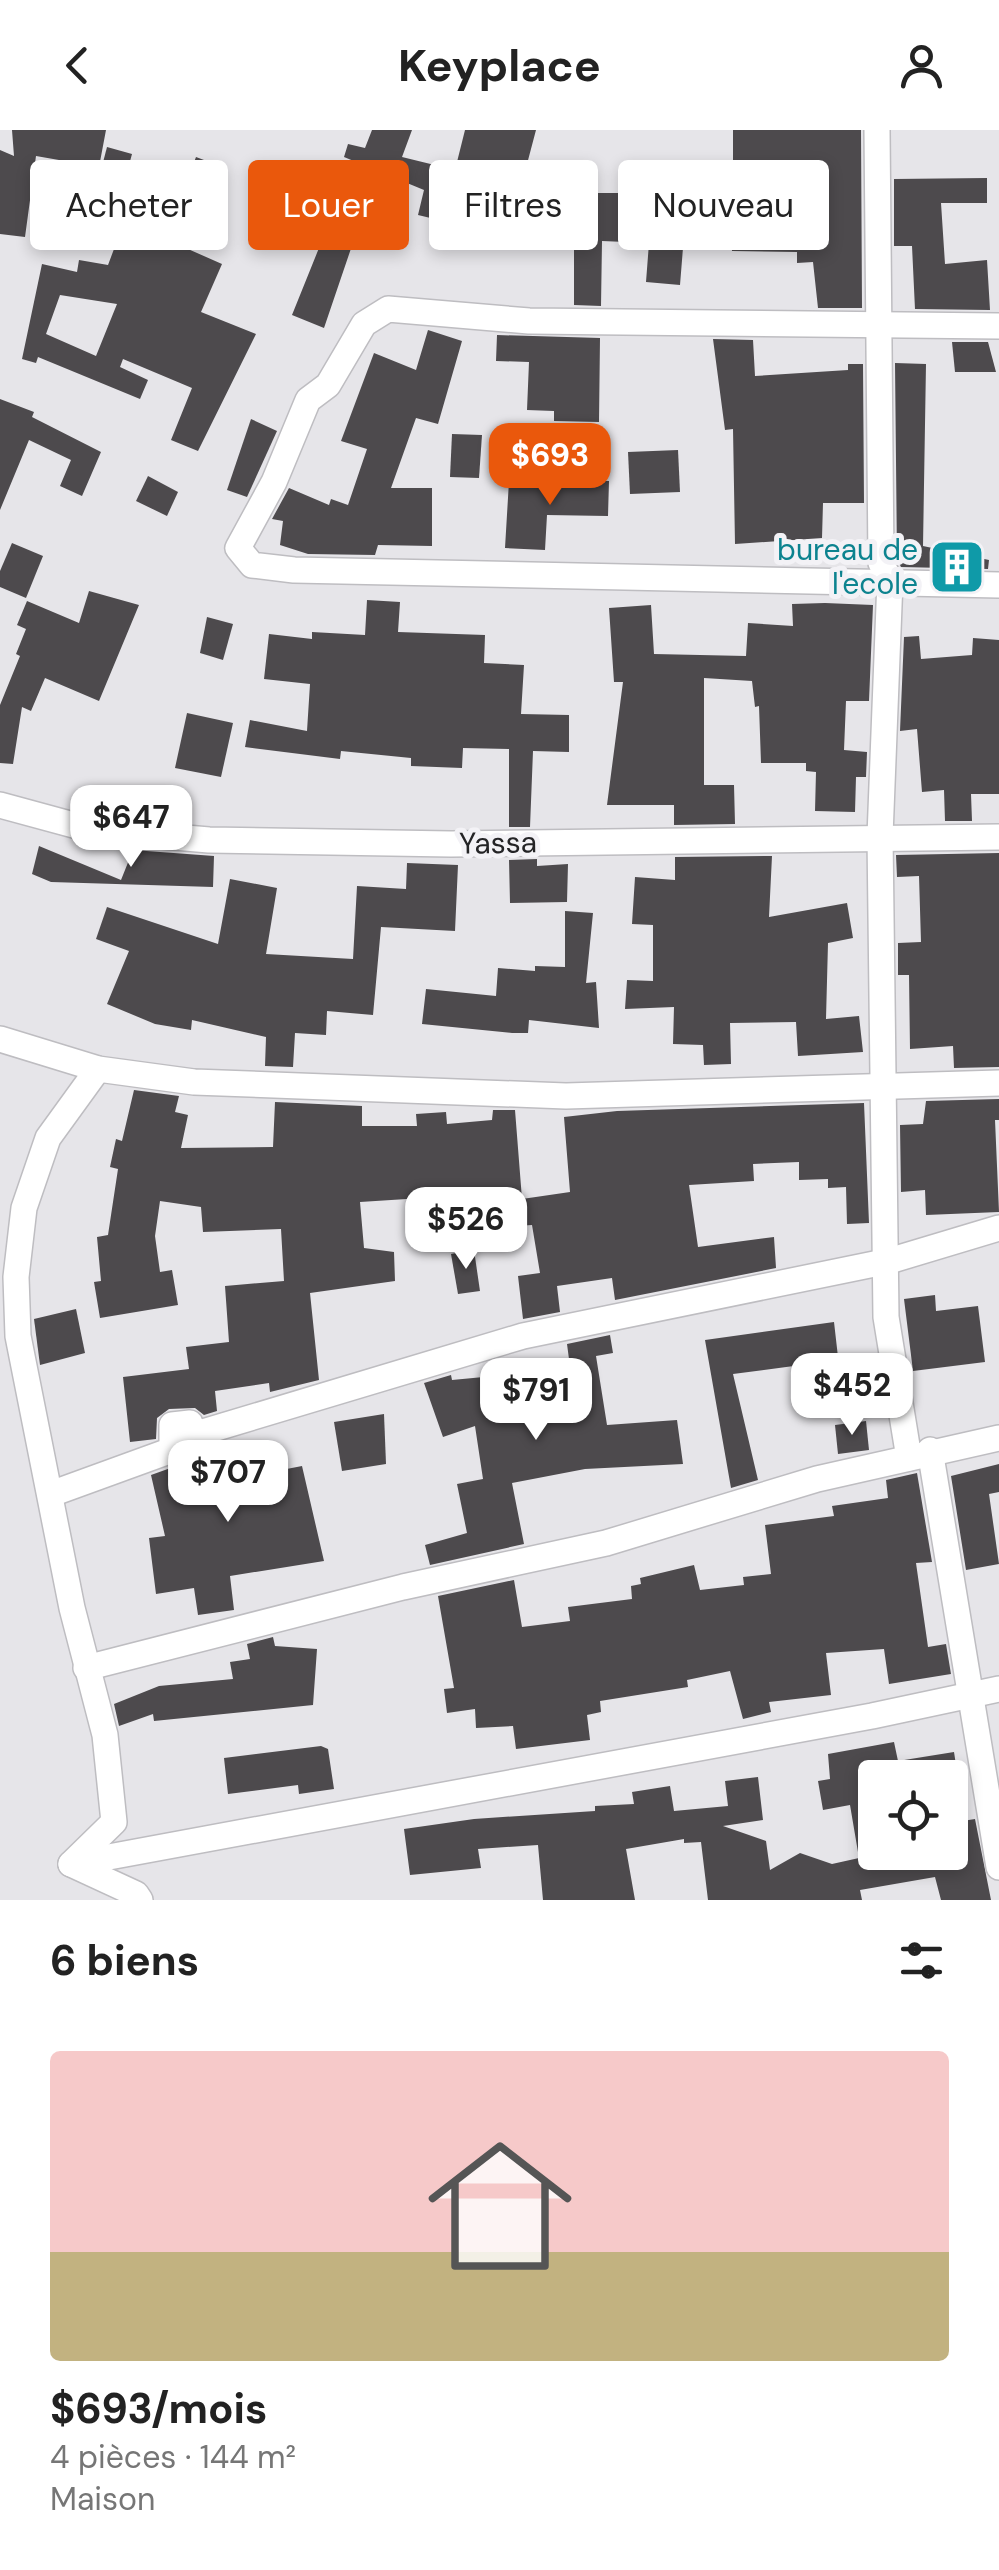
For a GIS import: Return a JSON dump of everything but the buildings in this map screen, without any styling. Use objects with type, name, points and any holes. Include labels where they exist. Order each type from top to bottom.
[{"type":"street","points":[[877,130],[881,563],[890,580],[880,836],[889,1261],[886,1317],[920,1454],[971,1695],[999,1867]]},
{"type":"street","points":[[999,326],[528,320],[388,309],[364,324],[328,385],[308,400],[274,482],[238,548],[252,565],[294,570],[999,585]]},
{"type":"street","name":"Yassa","points":[[0,805],[92,830],[209,840],[451,844],[999,837]]},
{"type":"street","points":[[0,1039],[98,1068],[194,1082],[566,1096],[999,1083]]},
{"type":"street","points":[[71,1864],[114,1822],[105,1735],[86,1668],[18,1336],[16,1278],[24,1208],[48,1138],[98,1068]]},
{"type":"street","points":[[51,1494],[172,1450],[172,1425],[190,1423],[193,1435],[523,1336],[889,1261],[999,1228]]},
{"type":"street","points":[[86,1668],[403,1587],[606,1543],[817,1479],[999,1438]]},
{"type":"street","points":[[71,1864],[999,1689]]},
{"type":"street","points":[[71,1864],[136,1894],[140,1900]]},
{"type":"place","name":"bureau de l'ecole","points":[[957,567]]}]
